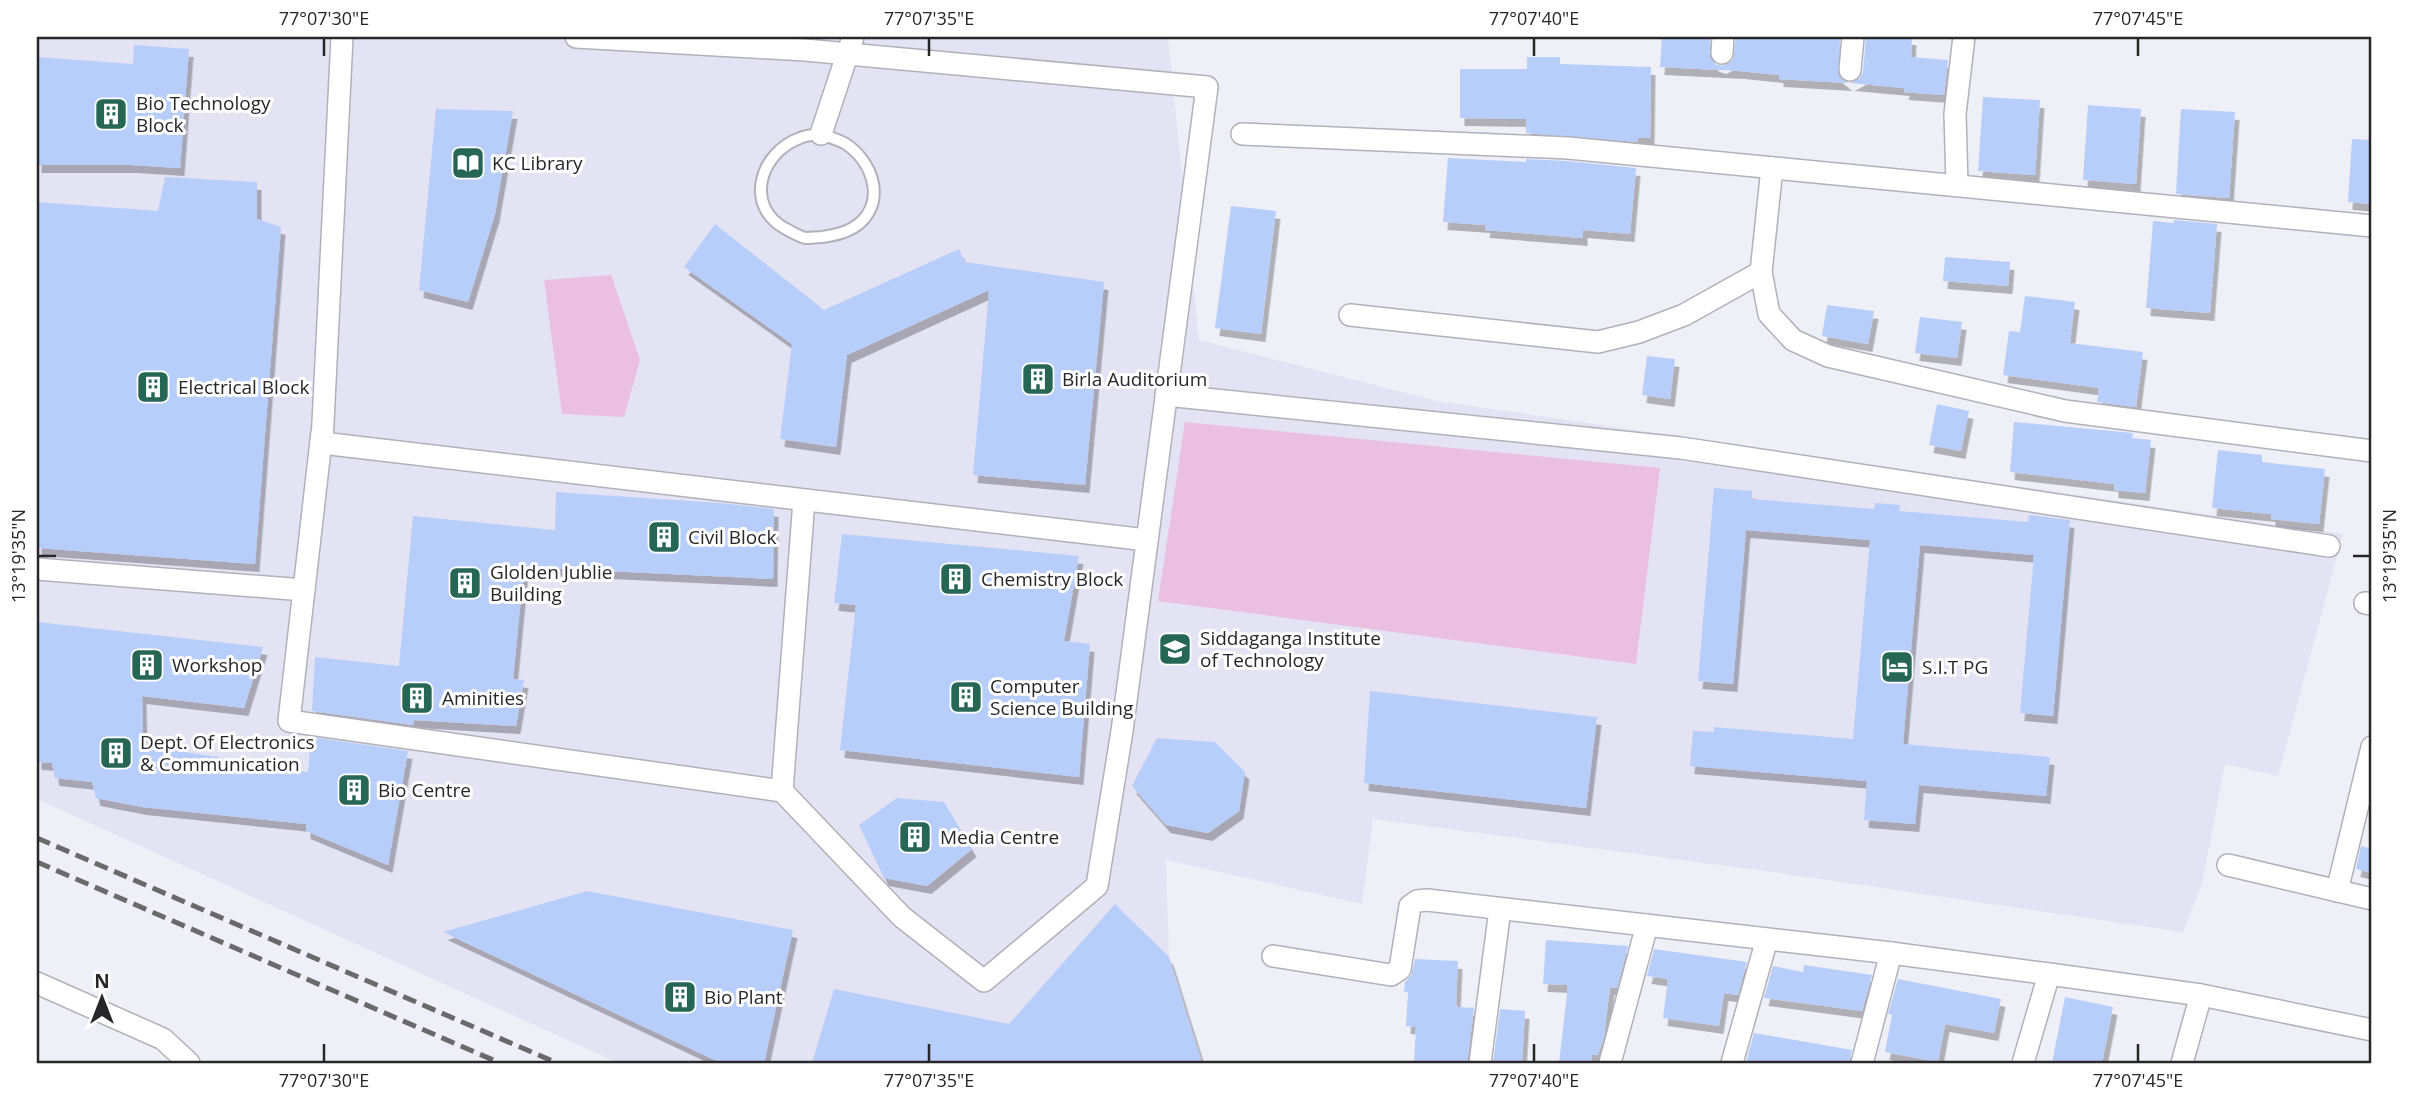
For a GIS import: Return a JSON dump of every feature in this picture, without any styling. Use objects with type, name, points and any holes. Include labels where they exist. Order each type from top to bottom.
[{"type":"street","points":[[342,37],[322,443],[1147,540]]},
{"type":"street","points":[[322,432],[289,721],[782,791],[902,918],[984,981],[1097,886],[1122,731],[1207,87],[850,46],[576,37]]},
{"type":"street","points":[[1850,70],[1853,37]]},
{"type":"street","points":[[1957,185],[1955,114],[1964,37]]},
{"type":"street","points":[[821,134],[850,46]]},
{"type":"street","points":[[1242,134],[1568,148],[2372,226]]},
{"type":"street","points":[[1772,168],[1761,272],[1769,314],[1793,340],[1828,356],[2065,411],[2372,451]]},
{"type":"street","points":[[1350,315],[1598,342],[1639,332],[1684,315],[1761,272]]},
{"type":"street","points":[[1166,395],[1681,448],[2329,546]]},
{"type":"street","points":[[782,791],[804,500]]},
{"type":"street","points":[[37,569],[304,590]]},
{"type":"street","points":[[2337,891],[2372,747]]},
{"type":"street","points":[[2228,865],[2372,899]]},
{"type":"street","points":[[1272,956],[1391,975],[1400,969],[1410,906],[1417,901],[1427,900],[1891,953],[2049,974],[2201,995],[2372,1030]]},
{"type":"street","points":[[1480,1063],[1500,909]]},
{"type":"street","points":[[1610,1063],[1647,925]]},
{"type":"street","points":[[1732,1063],[1767,939]]},
{"type":"street","points":[[1862,1063],[1891,953]]},
{"type":"street","points":[[2023,1063],[2049,974]]},
{"type":"street","points":[[37,983],[163,1039],[189,1063]]},
{"type":"street","points":[[2182,1063],[2201,995]]},
{"type":"lane","points":[[821,134],[844,143],[862,158],[872,178],[874,195],[868,214],[858,225],[838,235],[803,238],[779,225],[764,205],[761,183],[765,166],[780,149],[800,138],[821,134]]},
{"type":"shaded area","name":"Siddaganga Institute of Technology","points":[[37,37],[1168,37],[1199,340],[1437,401],[2343,534],[2278,776],[2225,764],[2202,884],[2183,932],[1779,873],[1373,819],[1362,904],[1166,860],[1169,957],[1202,1063],[618,1063],[37,799]]},
{"type":"shaded area","points":[[611,275],[640,360],[624,417],[562,414],[544,280]]},
{"type":"shaded area","points":[[1185,422],[1660,468],[1636,664],[1158,601]]},
{"type":"building","points":[[1662,37],[1710,37],[1710,58],[1715,64],[1722,66],[1733,60],[1736,37],[1840,37],[1838,75],[1848,83],[1779,79],[1779,75],[1740,71],[1660,67]]},
{"type":"building","points":[[1866,37],[1912,37],[1911,57],[1948,60],[1944,95],[1850,83],[1860,78],[1863,72]]},
{"type":"building","name":"Bio Technology Block","points":[[134,45],[189,49],[180,168],[37,165],[37,57],[133,64]]},
{"type":"building","points":[[1527,57],[1560,57],[1560,64],[1651,67],[1650,138],[1638,138],[1638,142],[1526,133],[1526,119],[1460,118],[1460,69],[1527,69]]},
{"type":"building","points":[[1983,97],[2040,100],[2035,175],[1978,171]]},
{"type":"building","points":[[2088,105],[2141,109],[2136,184],[2083,180]]},
{"type":"building","name":"KC Library","points":[[436,109],[513,111],[495,214],[468,302],[419,290]]},
{"type":"building","points":[[2181,109],[2235,112],[2229,198],[2176,194]]},
{"type":"building","points":[[2352,139],[2372,140],[2372,204],[2348,202]]},
{"type":"building","points":[[1448,158],[1567,161],[1636,168],[1630,234],[1583,230],[1583,238],[1485,230],[1486,225],[1443,222]]},
{"type":"building","name":"Electrical Block","points":[[165,177],[257,182],[257,219],[281,227],[255,564],[37,548],[37,202],[158,211]]},
{"type":"building","points":[[1231,206],[1276,211],[1261,334],[1215,328]]},
{"type":"building","points":[[2174,220],[2217,224],[2210,313],[2146,308],[2153,221],[2174,223]]},
{"type":"building","points":[[715,224],[824,310],[959,249],[965,262],[1104,282],[1085,485],[973,475],[989,290],[847,355],[836,447],[780,439],[792,344],[684,267]]},
{"type":"building","points":[[1945,257],[2010,262],[2008,286],[1943,281]]},
{"type":"building","points":[[2025,296],[2075,302],[2070,343],[2143,352],[2136,407],[2097,402],[2099,388],[2003,375],[2009,331],[2020,332]]},
{"type":"building","points":[[1827,305],[1874,311],[1868,344],[1822,336]]},
{"type":"building","points":[[1920,317],[1962,322],[1957,358],[1915,353]]},
{"type":"building","points":[[1647,356],[1675,359],[1670,399],[1642,395]]},
{"type":"building","points":[[1937,404],[1969,411],[1961,451],[1929,445]]},
{"type":"building","points":[[2014,422],[2133,433],[2132,438],[2151,440],[2145,493],[2114,490],[2114,484],[2010,472]]},
{"type":"building","points":[[2218,450],[2262,455],[2262,462],[2325,469],[2319,524],[2271,519],[2271,514],[2212,508]]},
{"type":"building","points":[[1714,488],[1752,491],[1752,499],[1874,509],[1875,503],[1900,505],[1899,511],[2028,522],[2029,515],[2070,520],[2053,716],[2020,713],[2034,555],[1920,545],[1903,744],[2050,757],[2046,796],[1919,785],[1915,824],[1864,820],[1867,781],[1690,766],[1693,731],[1714,732],[1714,727],[1853,739],[1870,540],[1746,530],[1733,684],[1698,681]]},
{"type":"building","points":[[556,492],[774,509],[773,579],[524,567],[513,679],[524,680],[516,726],[414,720],[413,725],[312,711],[315,657],[399,666],[413,516],[555,530]]},
{"type":"building","name":"Computer Science Building","points":[[842,534],[1079,556],[1064,641],[1090,644],[1079,777],[840,750],[856,605],[834,603]]},
{"type":"building","points":[[37,622],[263,647],[244,708],[142,696],[143,745],[308,772],[311,737],[408,751],[388,865],[306,831],[306,824],[142,807],[96,798],[92,782],[55,778],[52,763],[37,762]]},
{"type":"building","points":[[1370,691],[1597,717],[1586,808],[1364,783]]},
{"type":"building","points":[[1157,738],[1215,742],[1245,772],[1239,811],[1208,833],[1166,825],[1132,786]]},
{"type":"building","name":"Media Centre","points":[[897,798],[944,802],[972,849],[927,886],[884,878],[859,825]]},
{"type":"building","points":[[2361,846],[2372,849],[2372,873],[2356,869]]},
{"type":"building","name":"Bio Plant","points":[[587,891],[793,930],[764,1063],[721,1063],[443,932]]},
{"type":"building","points":[[1115,904],[1169,957],[1202,1063],[812,1063],[834,989],[1009,1024]]},
{"type":"building","points":[[1546,940],[1628,946],[1617,988],[1610,987],[1604,1036],[1598,1055],[1592,1055],[1592,1063],[1559,1063],[1568,985],[1543,984]]},
{"type":"building","points":[[1654,949],[1747,962],[1738,995],[1724,993],[1719,1026],[1663,1018],[1668,979],[1647,976]]},
{"type":"building","points":[[1415,959],[1458,961],[1456,1004],[1458,1007],[1474,1008],[1467,1063],[1414,1063],[1416,1027],[1406,1026],[1408,992],[1404,992],[1405,982],[1411,976]]},
{"type":"building","points":[[1804,965],[1872,975],[1862,1011],[1764,998],[1773,966],[1803,972]]},
{"type":"building","points":[[1898,979],[2001,999],[1994,1033],[1945,1024],[1938,1062],[1885,1052],[1892,1015],[1888,1014]]},
{"type":"building","points":[[2065,997],[2113,1007],[2102,1063],[2052,1063]]},
{"type":"building","points":[[1500,1009],[1525,1011],[1522,1063],[1493,1063]]},
{"type":"building","points":[[1754,1033],[1852,1050],[1849,1063],[1746,1063]]},
{"type":"railway","points":[[37,838],[557,1063]]},
{"type":"railway","points":[[37,862],[500,1063]]},
{"type":"place","name":"Bio Technology Block","points":[[111,114]]},
{"type":"place","name":"KC Library","points":[[468,163]]},
{"type":"place","name":"Birla Auditorium","points":[[1038,379]]},
{"type":"place","name":"Electrical Block","points":[[153,387]]},
{"type":"place","name":"Civil Block","points":[[664,537]]},
{"type":"place","name":"Chemistry Block","points":[[956,579]]},
{"type":"place","name":"Glolden Jublie Building","points":[[465,583]]},
{"type":"place","name":"Siddaganga Institute of Technology","points":[[1175,649]]},
{"type":"place","name":"Workshop","points":[[147,665]]},
{"type":"place","name":"S.I.T PG","points":[[1897,667]]},
{"type":"place","name":"Computer Science Building","points":[[966,697]]},
{"type":"place","name":"Aminities","points":[[417,698]]},
{"type":"place","name":"Dept. Of Electronics & Communication","points":[[116,753]]},
{"type":"place","name":"Bio Centre","points":[[354,790]]},
{"type":"place","name":"Media Centre","points":[[915,837]]},
{"type":"place","name":"Bio Plant","points":[[680,997]]}]
